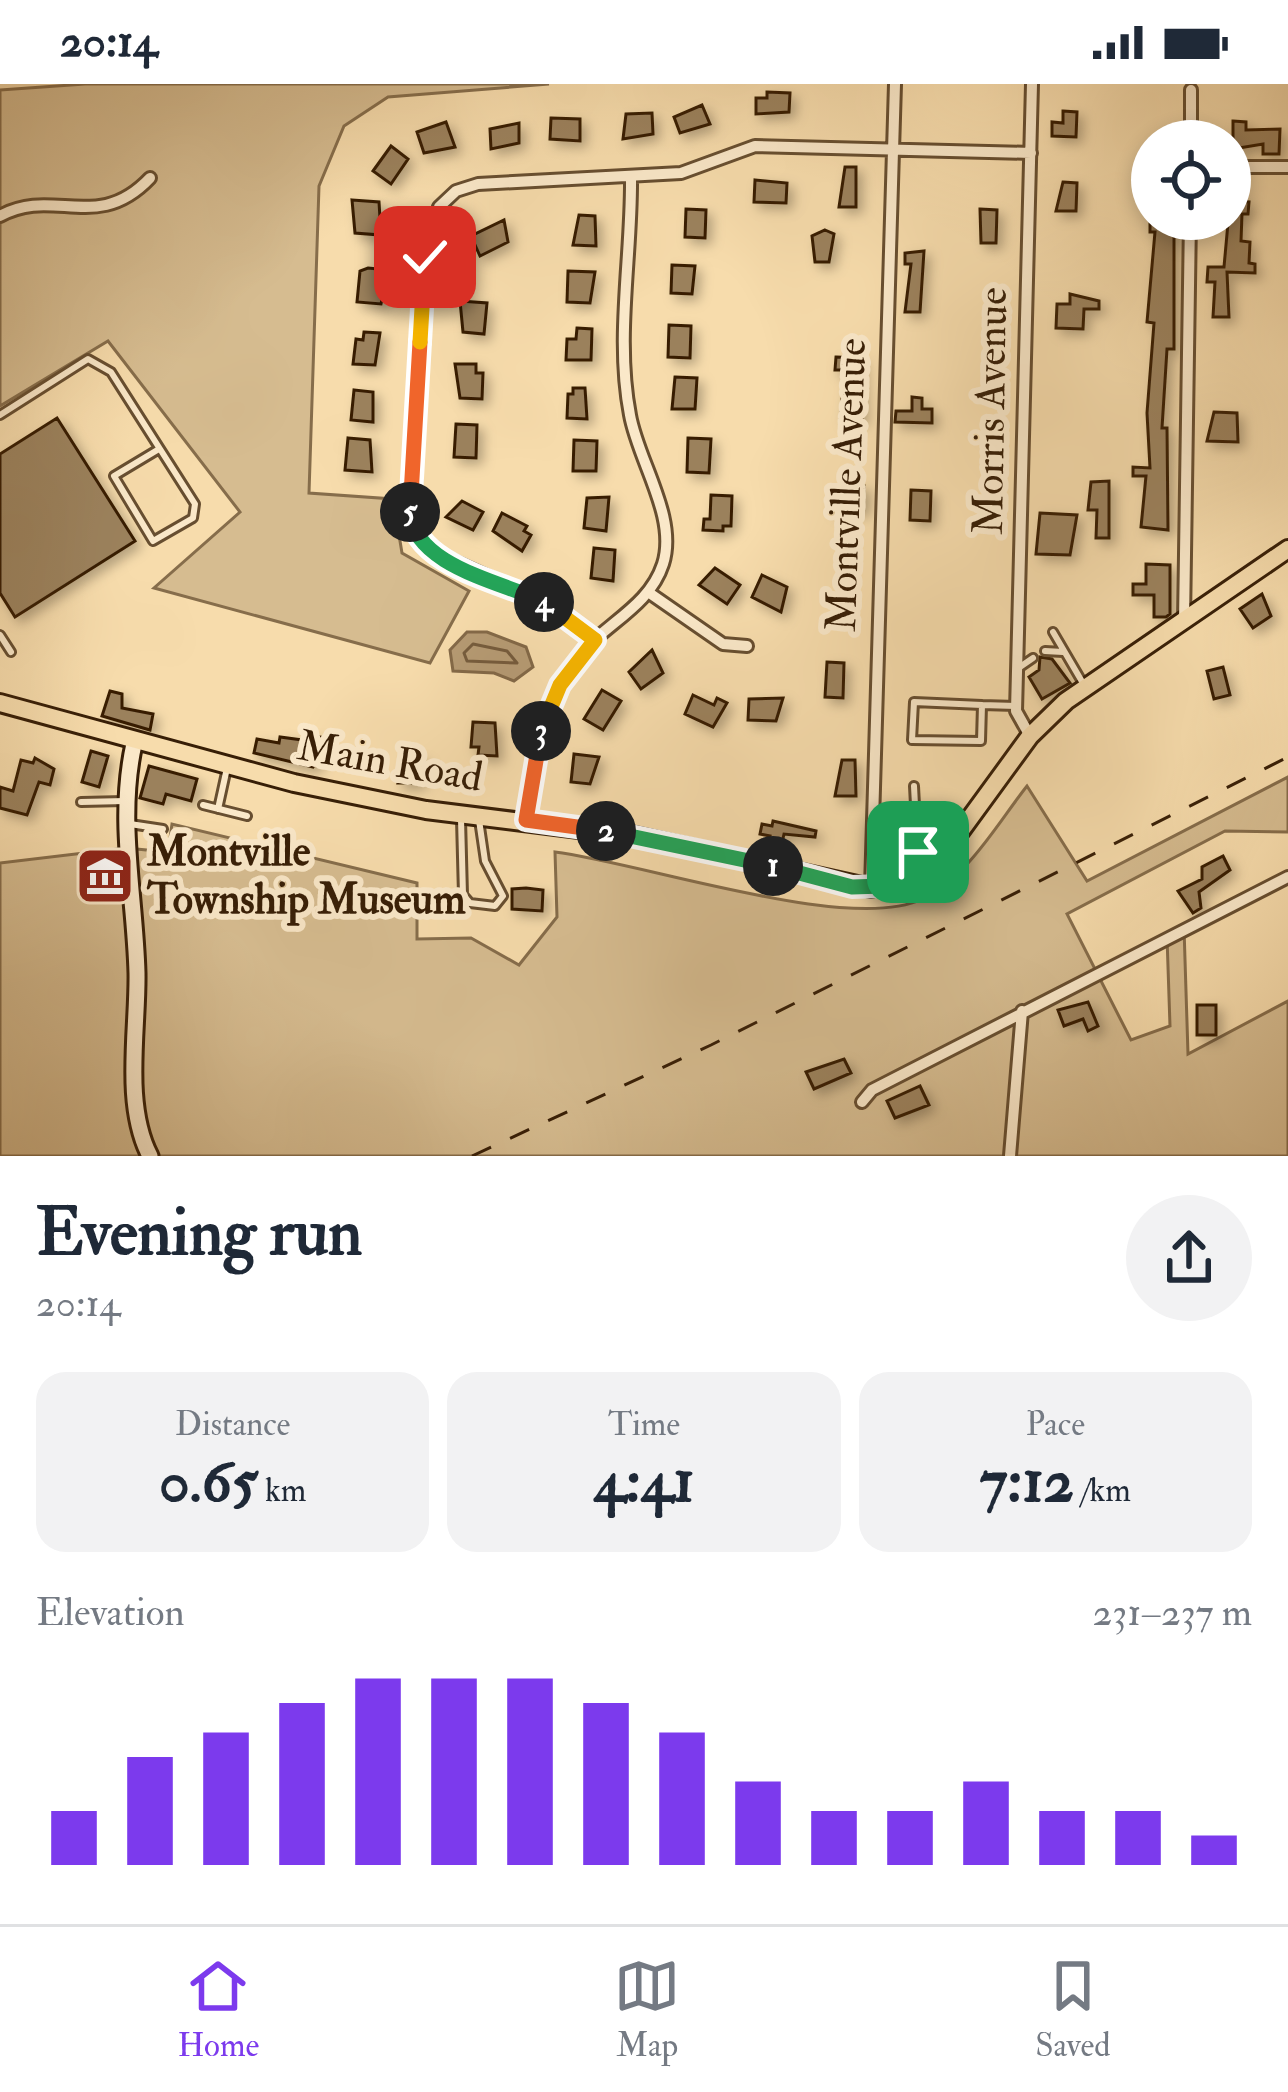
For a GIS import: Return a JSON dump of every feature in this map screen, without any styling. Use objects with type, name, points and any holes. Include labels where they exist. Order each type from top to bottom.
[{"type":"main road","points":[[871,888],[918,873],[970,824],[1030,736],[1085,688],[1287,553]]},
{"type":"main road","name":"Main Road","points":[[0,704],[227,768],[470,815],[707,849],[871,888]]},
{"type":"street","name":"Montville Avenue","points":[[871,888],[895,84]]},
{"type":"street","name":"Morris Avenue","points":[[1030,736],[1016,706],[1033,84]]},
{"type":"street","points":[[1191,90],[1191,120]]},
{"type":"street","points":[[595,640],[560,609],[427,549],[413,531],[425,257],[439,208],[463,188],[502,181],[691,171],[754,146],[1030,153]]},
{"type":"street","points":[[1251,167],[1288,167]]},
{"type":"street","points":[[526,820],[534,760],[550,706],[595,640],[648,592],[664,562],[666,538],[633,432],[626,386],[631,177]]},
{"type":"street","points":[[0,216],[31,206],[84,211],[115,206],[150,178]]},
{"type":"street","points":[[1184,624],[1190,240]]},
{"type":"street","points":[[648,592],[723,644],[747,646]]},
{"type":"street","points":[[134,744],[125,801],[136,970],[137,1113],[144,1152]]},
{"type":"street","points":[[862,1102],[872,1090],[1288,877]]},
{"type":"street","points":[[1010,1156],[1022,1011]]},
{"type":"lane","points":[[0,415],[88,358],[110,372],[195,504],[193,518],[153,541],[114,476],[159,449]]},
{"type":"lane","points":[[1053,632],[1085,688]]},
{"type":"lane","points":[[0,635],[10,652]]},
{"type":"lane","points":[[1045,651],[1063,652]]},
{"type":"lane","points":[[1017,669],[1033,658]]},
{"type":"lane","points":[[982,705],[981,741],[912,740],[914,702],[1016,706]]},
{"type":"lane","points":[[218,809],[227,768]]},
{"type":"lane","points":[[914,786],[918,873]]},
{"type":"lane","points":[[81,802],[125,801]]},
{"type":"lane","points":[[203,806],[247,816]]},
{"type":"lane","points":[[470,815],[502,896],[495,906],[470,903],[464,896],[470,815]]},
{"type":"lane","points":[[126,824],[163,829]]},
{"type":"shaded area","points":[[85,84],[549,84],[388,97],[344,126],[319,186],[309,493],[393,499],[402,553],[469,591],[430,663],[154,588],[240,512],[108,341],[0,406],[0,90]]},
{"type":"shaded area","points":[[1288,777],[1288,832],[1225,831],[1067,914],[1131,1040],[1170,1026],[1167,937],[1184,928],[1188,1054],[1288,1001],[1288,1156],[0,1156],[0,863],[126,848],[168,852],[172,824],[417,883],[417,939],[471,938],[519,965],[557,917],[555,852],[798,902],[889,907],[922,899],[954,877],[1027,786],[1087,881]]},
{"type":"water","points":[[467,632],[487,632],[526,647],[533,667],[514,681],[494,673],[453,671],[450,650]]},
{"type":"building","points":[[767,92],[790,93],[789,112],[756,114],[756,98],[767,98]]},
{"type":"building","points":[[702,105],[710,124],[680,133],[674,117]]},
{"type":"building","points":[[1063,111],[1077,112],[1076,137],[1052,136],[1052,122],[1063,123]]},
{"type":"building","points":[[652,113],[653,134],[623,139],[626,114]]},
{"type":"building","points":[[551,118],[580,119],[580,141],[550,139]]},
{"type":"building","points":[[446,122],[455,147],[424,153],[417,132]]},
{"type":"building","points":[[519,123],[519,143],[491,149],[490,129]]},
{"type":"building","points":[[1280,129],[1279,154],[1263,154],[1263,144],[1251,146],[1251,130]]},
{"type":"building","points":[[391,146],[408,159],[391,184],[373,171]]},
{"type":"building","points":[[845,167],[856,167],[856,207],[839,207]]},
{"type":"building","points":[[755,180],[787,183],[786,203],[754,202]]},
{"type":"building","points":[[1063,182],[1077,183],[1076,211],[1056,211]]},
{"type":"building","points":[[352,200],[379,202],[381,235],[355,233]]},
{"type":"building","points":[[686,209],[706,210],[705,238],[685,237]]},
{"type":"building","points":[[980,209],[997,210],[996,243],[981,243]]},
{"type":"building","points":[[579,215],[595,216],[596,246],[573,245]]},
{"type":"building","points":[[504,220],[508,242],[480,256],[471,236]]},
{"type":"building","points":[[825,230],[834,234],[829,262],[815,262],[812,236]]},
{"type":"building","points":[[1154,240],[1174,240],[1174,349],[1167,349],[1162,428],[1167,428],[1168,530],[1141,527],[1146,476],[1133,476],[1133,467],[1150,468],[1147,413],[1154,323],[1147,322]]},
{"type":"building","points":[[1226,240],[1250,242],[1249,263],[1255,264],[1255,273],[1227,272],[1229,317],[1213,317],[1215,282],[1207,282],[1208,267],[1224,267]]},
{"type":"building","points":[[924,251],[920,312],[905,312],[911,264],[905,264],[905,253]]},
{"type":"building","points":[[672,265],[695,266],[692,294],[671,293]]},
{"type":"building","points":[[388,270],[381,304],[357,302],[360,271]]},
{"type":"building","points":[[568,271],[595,272],[590,303],[567,302]]},
{"type":"building","points":[[1070,294],[1099,301],[1099,309],[1084,309],[1083,329],[1056,328],[1057,304],[1070,304]]},
{"type":"building","points":[[460,301],[487,303],[484,334],[463,332]]},
{"type":"building","points":[[669,325],[691,326],[690,358],[668,357]]},
{"type":"building","points":[[577,328],[592,329],[591,360],[566,360],[567,339],[576,339]]},
{"type":"building","points":[[364,332],[380,333],[375,365],[353,364],[356,339],[363,340]]},
{"type":"building","points":[[836,357],[860,358],[862,419],[840,419],[845,370],[835,370]]},
{"type":"building","points":[[455,364],[476,364],[476,373],[483,373],[482,399],[460,398]]},
{"type":"building","points":[[675,377],[697,378],[695,409],[672,409]]},
{"type":"building","points":[[573,388],[585,388],[587,419],[567,418],[568,394],[573,394]]},
{"type":"building","points":[[354,390],[373,392],[373,422],[351,420]]},
{"type":"building","points":[[912,397],[922,398],[922,409],[932,409],[932,423],[895,422],[896,411],[912,411]]},
{"type":"building","points":[[1214,412],[1237,413],[1238,442],[1207,441]]},
{"type":"building","points":[[57,418],[135,541],[15,617],[0,593],[0,454]]},
{"type":"building","points":[[456,424],[477,425],[476,458],[454,457]]},
{"type":"building","points":[[348,438],[370,440],[372,472],[345,470]]},
{"type":"building","points":[[688,438],[711,439],[709,473],[687,472]]},
{"type":"building","points":[[574,440],[597,441],[596,471],[573,471]]},
{"type":"building","points":[[1109,481],[1109,538],[1096,538],[1097,510],[1088,510],[1091,482]]},
{"type":"building","points":[[846,486],[864,486],[863,510],[831,509],[831,495]]},
{"type":"building","points":[[911,490],[931,491],[930,521],[910,520]]},
{"type":"building","points":[[711,495],[732,496],[731,526],[723,526],[723,531],[703,530],[704,519],[710,519]]},
{"type":"building","points":[[609,497],[606,531],[584,528],[587,498]]},
{"type":"building","points":[[462,501],[483,512],[473,530],[446,517]]},
{"type":"building","points":[[502,513],[527,526],[524,531],[531,535],[522,551],[493,531]]},
{"type":"building","points":[[1040,513],[1077,515],[1070,555],[1036,554]]},
{"type":"building","points":[[594,548],[615,550],[613,581],[591,578]]},
{"type":"building","points":[[1146,564],[1170,565],[1170,614],[1166,617],[1154,617],[1154,595],[1133,595],[1133,584],[1146,584]]},
{"type":"building","points":[[715,568],[740,585],[727,604],[699,585]]},
{"type":"building","points":[[762,575],[787,587],[781,612],[752,597]]},
{"type":"building","points":[[1262,594],[1271,616],[1253,628],[1240,609]]},
{"type":"building","points":[[652,650],[663,673],[641,689],[629,672]]},
{"type":"building","points":[[1040,657],[1052,659],[1070,683],[1042,699],[1029,677],[1039,670]]},
{"type":"building","points":[[827,662],[844,663],[843,698],[825,697]]},
{"type":"building","points":[[1223,667],[1230,695],[1214,699],[1207,671]]},
{"type":"building","points":[[602,690],[621,701],[603,730],[584,719]]},
{"type":"building","points":[[110,691],[122,694],[122,708],[153,714],[150,730],[102,716]]},
{"type":"building","points":[[693,695],[714,705],[717,698],[727,703],[713,727],[685,714]]},
{"type":"building","points":[[783,698],[776,721],[748,720],[749,699]]},
{"type":"building","points":[[473,722],[495,723],[497,756],[478,755],[479,747],[471,747]]},
{"type":"building","points":[[311,736],[320,737],[316,753],[321,754],[313,767],[254,753],[257,739],[279,743],[280,737],[310,741]]},
{"type":"building","points":[[91,751],[108,756],[99,787],[82,782]]},
{"type":"building","points":[[574,754],[599,757],[590,784],[571,782]]},
{"type":"building","points":[[404,755],[424,759],[419,783],[398,783]]},
{"type":"building","points":[[35,758],[54,769],[50,785],[39,782],[27,815],[0,808],[0,787],[13,791],[21,760],[33,763]]},
{"type":"building","points":[[842,760],[855,760],[856,796],[835,796]]},
{"type":"building","points":[[149,766],[197,779],[191,801],[166,794],[163,804],[140,798]]},
{"type":"building","points":[[773,821],[816,831],[815,837],[784,834],[781,847],[768,844],[770,836],[760,834],[762,824],[772,826]]},
{"type":"building","points":[[1223,856],[1230,870],[1199,892],[1201,908],[1193,913],[1178,891],[1202,879],[1202,867]]},
{"type":"building","points":[[512,889],[543,890],[542,911],[512,909]]},
{"type":"building","points":[[1088,1002],[1098,1026],[1088,1031],[1083,1019],[1064,1026],[1058,1010]]},
{"type":"building","points":[[1197,1005],[1216,1005],[1216,1035],[1197,1035]]},
{"type":"building","points":[[844,1059],[851,1073],[814,1089],[806,1072]]},
{"type":"building","points":[[920,1086],[929,1105],[895,1118],[887,1101]]},
{"type":"railway","points":[[472,1156],[711,1045],[1288,757]]},
{"type":"place","name":"Montville Township Museum","points":[[105,876]]},
{"type":"route","points":[[425,257],[410,515],[413,531],[421,544],[444,559],[560,609],[595,640],[573,665],[550,706],[534,760],[526,820],[707,849],[852,887],[883,886],[918,873],[918,852]]}]
